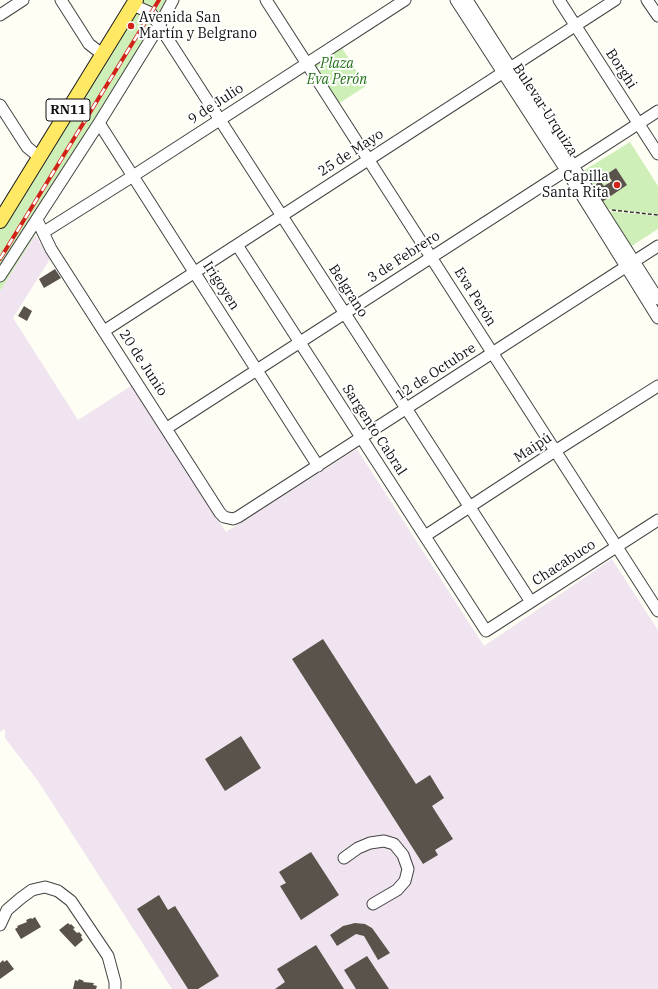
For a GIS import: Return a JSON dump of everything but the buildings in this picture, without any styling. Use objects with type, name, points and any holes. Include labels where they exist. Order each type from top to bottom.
[{"type":"main road","name":"RN11","points":[[0,221],[135,2]]},
{"type":"street","points":[[0,14],[23,0]]},
{"type":"street","points":[[61,0],[89,44],[102,54]]},
{"type":"street","points":[[0,276],[99,123],[159,26],[173,0]]},
{"type":"street","name":"Eva Perón","points":[[266,0],[432,256],[658,611]]},
{"type":"street","name":"9 de Julio","points":[[44,232],[405,0]]},
{"type":"street","name":"Bulevar Urquiza","points":[[456,0],[506,70],[630,264],[658,299]]},
{"type":"street","name":"Bulevar Urquiza","points":[[467,0],[506,70]]},
{"type":"street","name":"Borghi","points":[[559,0],[658,154]]},
{"type":"street","name":"25 de Mayo","points":[[104,331],[615,0]]},
{"type":"street","points":[[648,0],[658,16]]},
{"type":"street","name":"Belgrano","points":[[135,2],[151,13],[531,602]]},
{"type":"street","points":[[0,105],[27,147],[39,157]]},
{"type":"street","name":"3 de Febrero","points":[[167,428],[256,369],[658,111]]},
{"type":"street","name":"Irigoyen","points":[[99,123],[318,466]]},
{"type":"street","name":"Bulevar Urquiza","points":[[569,168],[601,209],[658,318]]},
{"type":"street","name":"20 de Junio","points":[[37,220],[51,249],[220,513],[228,519]]},
{"type":"street","name":"Sargento Cabral","points":[[237,245],[486,631]]},
{"type":"street","name":"12 de Octubre","points":[[228,519],[238,517],[658,246]]},
{"type":"street","name":"Maipú","points":[[424,536],[658,386]]},
{"type":"street","name":"Chacabuco","points":[[486,631],[658,520]]},
{"type":"street","points":[[344,858],[358,848],[370,843],[384,841],[394,844],[403,855],[408,869],[405,881],[397,890],[373,904]]},
{"type":"street","points":[[0,925],[7,910],[20,898],[32,890],[45,887],[58,891],[71,901],[108,956],[115,982],[115,989]]},
{"type":"path","points":[[601,209],[658,215]]},
{"type":"shaded area","points":[[35,235],[50,259],[13,318],[78,420],[131,386],[226,532],[357,449],[484,646],[612,559],[658,630],[658,989],[172,989],[38,781],[5,738],[5,729],[0,732],[0,291]]},
{"type":"green space","points":[[136,0],[173,0],[37,220],[35,235],[0,291],[0,221]]},
{"type":"green space","name":"Plaza Eva Perón","points":[[342,48],[366,86],[338,104],[313,66]]},
{"type":"green space","points":[[630,142],[658,186],[658,214],[606,209],[602,202],[627,185],[616,168],[607,174],[612,181],[604,186],[600,181],[592,186],[583,171]]},
{"type":"green space","points":[[608,211],[658,216],[658,229],[630,247]]},
{"type":"railway","points":[[0,259],[159,0]]},
{"type":"place","name":"Avenida San Martín y Belgrano","points":[[131,26]]},
{"type":"place","name":"Capilla Santa Rita","points":[[617,185]]}]
